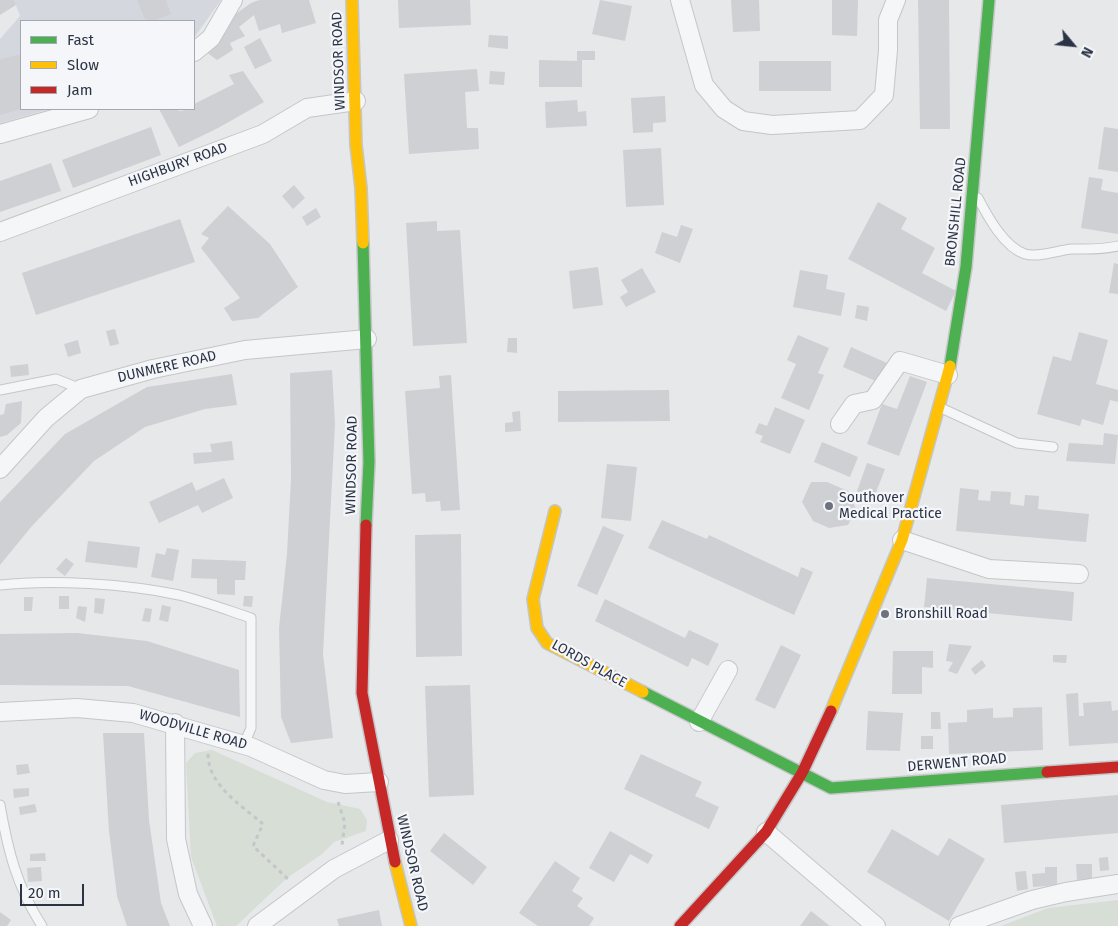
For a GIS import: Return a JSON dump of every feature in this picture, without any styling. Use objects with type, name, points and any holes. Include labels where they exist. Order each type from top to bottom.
[{"type":"street","points":[[195,51],[211,38],[233,0]]},
{"type":"street","name":"WINDSOR ROAD","points":[[352,0],[367,339],[369,462],[363,589],[362,693],[389,840],[411,926]]},
{"type":"street","points":[[680,0],[704,86],[724,109],[743,121],[772,125],[860,120],[871,110],[884,95],[888,50],[888,20],[896,0]]},
{"type":"street","name":"BRONSHILL ROAD","points":[[680,926],[766,832],[802,773],[850,669],[902,540],[948,375],[966,267],[989,0]]},
{"type":"street","name":"HIGHBURY ROAD","points":[[0,232],[263,134],[307,108],[356,101]]},
{"type":"street","points":[[0,134],[85,110]]},
{"type":"street","name":"DUNMERE ROAD","points":[[0,469],[46,418],[81,388],[153,369],[245,350],[367,339]]},
{"type":"street","points":[[840,424],[854,404],[873,400],[900,361],[948,375]]},
{"type":"street","name":"LORDS PLACE","points":[[555,511],[533,599],[537,628],[547,643],[698,722],[802,773]]},
{"type":"street","points":[[902,540],[988,569],[1079,574]]},
{"type":"street","points":[[698,722],[728,670]]},
{"type":"street","name":"WOODVILLE ROAD","points":[[0,712],[77,708],[133,713],[175,723],[244,744],[324,780],[345,784],[379,782]]},
{"type":"street","points":[[175,723],[176,839],[188,894],[203,926]]},
{"type":"street","name":"DERWENT ROAD","points":[[802,773],[830,788],[1118,767]]},
{"type":"street","points":[[766,832],[876,926]]},
{"type":"street","points":[[257,926],[341,865],[389,840]]},
{"type":"street","points":[[960,926],[1032,900],[1066,892],[1118,884]]},
{"type":"lane","points":[[973,190],[990,220],[1011,245],[1026,254],[1071,249],[1096,251],[1118,246]]},
{"type":"lane","points":[[0,390],[56,379],[81,388]]},
{"type":"lane","points":[[939,407],[1017,443],[1053,447]]},
{"type":"lane","points":[[0,585],[25,582],[130,588],[178,595],[252,618],[251,728],[244,744]]},
{"type":"lane","points":[[0,806],[9,857],[27,902],[40,925]]},
{"type":"path","points":[[207,733],[208,766],[219,785],[263,824],[253,846],[287,878],[298,895]]},
{"type":"path","points":[[334,782],[345,823],[341,865]]},
{"type":"shaded area","points":[[14,0],[221,0],[195,37],[195,20],[20,20],[20,110],[46,110],[0,123],[0,39],[20,16]]},
{"type":"shaded area","points":[[212,750],[327,802],[360,809],[367,820],[366,831],[334,842],[322,854],[287,878],[236,926],[217,926],[191,857],[186,763],[195,753]]},
{"type":"shaded area","points":[[1118,900],[1118,926],[1001,926],[1048,908]]},
{"type":"building","points":[[0,0],[14,0],[16,5],[0,15]]},
{"type":"building","points":[[137,0],[166,0],[171,14],[156,20],[146,20]]},
{"type":"building","points":[[259,0],[309,0],[316,23],[282,33],[280,24],[259,31],[254,15],[239,27],[245,36],[230,43],[233,50],[217,60],[205,51],[230,18],[251,3]]},
{"type":"building","points":[[398,0],[470,0],[471,25],[399,28]]},
{"type":"building","points":[[600,0],[632,6],[625,41],[592,34]]},
{"type":"building","points":[[731,0],[759,0],[760,31],[733,32]]},
{"type":"building","points":[[832,0],[858,0],[857,36],[832,35]]},
{"type":"building","points":[[918,0],[949,0],[950,129],[920,129]]},
{"type":"building","points":[[489,35],[508,36],[508,49],[488,47]]},
{"type":"building","points":[[260,38],[272,61],[255,69],[244,47]]},
{"type":"building","points":[[577,51],[595,51],[595,60],[582,60],[582,87],[539,87],[539,60],[577,61]]},
{"type":"building","points":[[20,54],[20,109],[0,115],[0,61],[1,59]]},
{"type":"building","points":[[759,61],[831,61],[831,91],[759,91]]},
{"type":"building","points":[[477,69],[479,91],[465,92],[467,128],[478,128],[479,149],[409,154],[404,74]]},
{"type":"building","points":[[243,71],[264,102],[179,147],[160,110],[195,110],[195,104],[234,84],[229,75]]},
{"type":"building","points":[[490,71],[505,72],[504,85],[489,84]]},
{"type":"building","points":[[665,96],[666,122],[653,123],[653,132],[633,133],[631,98]]},
{"type":"building","points":[[577,100],[578,112],[586,111],[587,126],[546,128],[545,102]]},
{"type":"building","points":[[151,127],[161,155],[73,188],[62,160]]},
{"type":"building","points":[[1104,127],[1118,129],[1118,172],[1098,169]]},
{"type":"building","points":[[661,148],[664,205],[626,207],[623,150]]},
{"type":"building","points":[[51,163],[61,191],[0,212],[0,181]]},
{"type":"building","points":[[1089,177],[1103,179],[1101,190],[1118,193],[1118,234],[1081,228]]},
{"type":"building","points":[[294,185],[305,198],[293,209],[282,196]]},
{"type":"building","points":[[878,202],[907,218],[901,229],[935,248],[922,273],[956,291],[946,311],[848,259]]},
{"type":"building","points":[[228,206],[270,244],[298,287],[258,318],[232,321],[224,308],[240,298],[201,248],[209,238],[201,234]]},
{"type":"building","points":[[316,208],[321,217],[307,226],[302,217]]},
{"type":"building","points":[[180,219],[195,262],[36,315],[22,273]]},
{"type":"building","points":[[437,221],[437,231],[460,230],[467,343],[413,346],[406,223]]},
{"type":"building","points":[[681,225],[693,229],[680,263],[655,253],[662,232],[677,237]]},
{"type":"building","points":[[1114,263],[1118,264],[1118,294],[1109,293]]},
{"type":"building","points":[[598,267],[603,305],[573,309],[569,271]]},
{"type":"building","points":[[642,268],[656,292],[626,307],[620,297],[628,292],[621,280]]},
{"type":"building","points":[[800,270],[828,275],[826,289],[845,293],[841,316],[793,307]]},
{"type":"building","points":[[857,305],[869,307],[867,321],[855,318]]},
{"type":"building","points":[[115,329],[119,344],[110,346],[106,331]]},
{"type":"building","points":[[1079,332],[1108,340],[1096,384],[1118,390],[1118,402],[1110,400],[1103,425],[1082,419],[1080,426],[1037,414],[1053,356],[1071,361]]},
{"type":"building","points":[[798,335],[829,348],[818,373],[824,375],[809,410],[781,398],[796,364],[787,360]]},
{"type":"building","points":[[508,338],[517,338],[517,353],[507,352]]},
{"type":"building","points":[[78,340],[81,353],[68,357],[64,344]]},
{"type":"building","points":[[851,347],[887,363],[878,382],[843,367]]},
{"type":"building","points":[[28,364],[29,375],[11,377],[10,366]]},
{"type":"building","points":[[332,370],[335,424],[323,654],[333,738],[291,743],[281,717],[279,628],[287,554],[291,479],[290,373]]},
{"type":"building","points":[[232,374],[237,405],[205,409],[145,427],[94,461],[32,526],[0,565],[0,502],[65,434],[147,387]]},
{"type":"building","points":[[451,375],[460,510],[441,511],[440,501],[426,502],[425,493],[412,494],[405,391],[440,388],[439,376]]},
{"type":"building","points":[[910,376],[927,382],[899,456],[867,444],[882,404],[897,409]]},
{"type":"building","points":[[669,390],[670,421],[558,422],[558,391]]},
{"type":"building","points":[[22,401],[21,423],[7,435],[0,437],[0,415],[4,414],[6,404]]},
{"type":"building","points":[[775,407],[805,420],[790,454],[760,442],[763,436],[755,433],[759,423],[767,426]]},
{"type":"building","points":[[520,411],[521,431],[505,432],[505,423],[513,422],[512,412]]},
{"type":"building","points":[[1104,433],[1118,435],[1115,464],[1066,461],[1069,443],[1103,445]]},
{"type":"building","points":[[232,441],[234,460],[194,464],[193,453],[212,452],[210,444]]},
{"type":"building","points":[[822,442],[858,457],[850,477],[814,462]]},
{"type":"building","points":[[867,463],[885,469],[873,500],[856,494]]},
{"type":"building","points":[[607,464],[637,467],[631,521],[601,518]]},
{"type":"building","points":[[224,478],[233,498],[202,513],[198,505],[159,523],[149,502],[192,482],[196,491]]},
{"type":"building","name":"Southover Medical Practice","points":[[811,482],[827,482],[848,491],[856,509],[848,525],[829,528],[813,521],[802,502]]},
{"type":"building","points":[[960,488],[979,490],[978,500],[990,501],[991,491],[1011,492],[1010,504],[1024,506],[1025,495],[1039,496],[1038,509],[1089,514],[1086,542],[956,531]]},
{"type":"building","points":[[662,520],[707,539],[709,535],[798,577],[801,567],[813,572],[794,615],[648,548]]},
{"type":"building","points":[[603,526],[624,535],[597,595],[577,586]]},
{"type":"building","points":[[461,534],[462,656],[416,657],[415,535]]},
{"type":"building","points":[[88,541],[140,547],[137,568],[85,562]]},
{"type":"building","points":[[167,548],[179,550],[173,581],[151,577],[156,553],[165,555]]},
{"type":"building","points":[[66,558],[74,564],[65,576],[56,569]]},
{"type":"building","points":[[192,559],[246,561],[245,580],[235,580],[235,595],[217,594],[217,579],[191,578]]},
{"type":"building","points":[[927,578],[1074,592],[1072,621],[924,607]]},
{"type":"building","points":[[59,596],[69,596],[69,609],[59,609]]},
{"type":"building","points":[[244,596],[253,596],[252,607],[243,606]]},
{"type":"building","points":[[24,597],[33,597],[32,611],[24,611]]},
{"type":"building","points":[[95,598],[105,599],[103,614],[94,613]]},
{"type":"building","points":[[605,599],[685,638],[689,630],[719,644],[708,666],[692,658],[688,667],[595,621]]},
{"type":"building","points":[[162,605],[171,607],[168,622],[159,620]]},
{"type":"building","points":[[78,606],[87,607],[85,622],[76,618]]},
{"type":"building","points":[[145,608],[152,609],[150,622],[142,621]]},
{"type":"building","points":[[77,633],[147,641],[239,670],[240,717],[128,686],[0,685],[0,634]]},
{"type":"building","points":[[949,644],[972,646],[957,674],[948,671],[953,662],[946,661]]},
{"type":"building","points":[[781,645],[801,655],[775,709],[755,700]]},
{"type":"building","points":[[893,651],[933,651],[933,668],[922,667],[922,694],[892,694]]},
{"type":"building","points":[[1053,655],[1067,655],[1066,663],[1053,662]]},
{"type":"building","points":[[982,660],[986,666],[975,675],[971,669]]},
{"type":"building","points":[[470,685],[474,795],[429,797],[425,686]]},
{"type":"building","points":[[1078,693],[1079,716],[1084,716],[1083,703],[1111,701],[1112,711],[1118,710],[1118,743],[1069,746],[1066,694]]},
{"type":"building","points":[[1042,707],[1043,750],[949,754],[948,723],[967,722],[967,710],[993,708],[993,718],[1013,717],[1013,708]]},
{"type":"building","points":[[868,711],[903,713],[900,751],[866,750]]},
{"type":"building","points":[[931,712],[940,712],[941,729],[931,729]]},
{"type":"building","points":[[103,733],[144,733],[149,820],[161,903],[170,926],[127,926],[117,896],[109,831]]},
{"type":"building","points":[[921,736],[933,736],[933,749],[921,749]]},
{"type":"building","points":[[641,754],[702,782],[695,796],[719,807],[709,829],[624,789]]},
{"type":"building","points":[[28,764],[30,773],[17,775],[16,765]]},
{"type":"building","points":[[29,788],[29,796],[14,798],[13,789]]},
{"type":"building","points":[[1118,795],[1118,833],[1004,843],[1001,805]]},
{"type":"building","points":[[35,804],[37,812],[20,815],[19,807]]},
{"type":"building","points":[[892,829],[938,856],[949,838],[985,859],[949,921],[867,872]]},
{"type":"building","points":[[610,831],[653,855],[648,864],[630,854],[614,882],[589,868]]},
{"type":"building","points":[[444,833],[487,867],[473,885],[430,851]]},
{"type":"building","points":[[45,853],[46,861],[30,861],[30,854]]},
{"type":"building","points":[[1108,857],[1109,870],[1100,871],[1099,858]]},
{"type":"building","points":[[555,861],[580,878],[572,891],[583,898],[577,906],[594,918],[589,926],[538,926],[519,913]]},
{"type":"building","points":[[1076,864],[1092,864],[1092,879],[1077,880]]},
{"type":"building","points":[[41,867],[42,881],[28,882],[27,868]]},
{"type":"building","points":[[1045,867],[1057,867],[1057,885],[1033,887],[1032,874],[1045,873]]},
{"type":"building","points":[[1026,871],[1028,889],[1017,891],[1015,872]]},
{"type":"building","points":[[379,910],[382,926],[339,926],[337,919]]},
{"type":"building","points":[[811,911],[830,926],[800,926]]},
{"type":"building","points":[[0,912],[11,920],[7,926],[0,926]]},
{"type":"traffic: fast","points":[[950,366],[966,267],[989,0]]},
{"type":"traffic: fast","points":[[363,243],[369,462],[366,525]]},
{"type":"traffic: fast","points":[[643,692],[831,788],[1047,772]]},
{"type":"traffic: slow","points":[[352,0],[356,145],[361,188],[363,243]]},
{"type":"traffic: slow","points":[[831,711],[902,540],[950,366]]},
{"type":"traffic: slow","points":[[555,511],[533,599],[537,628],[547,643],[643,692]]},
{"type":"traffic: slow","points":[[395,862],[411,926]]},
{"type":"traffic: jam","points":[[366,525],[362,693],[395,862]]},
{"type":"traffic: jam","points":[[680,926],[766,832],[802,773],[831,711]]},
{"type":"traffic: jam","points":[[1047,772],[1118,767]]},
{"type":"place","name":"Southover Medical Practice","points":[[829,506]]},
{"type":"place","name":"Bronshill Road","points":[[885,614]]}]
